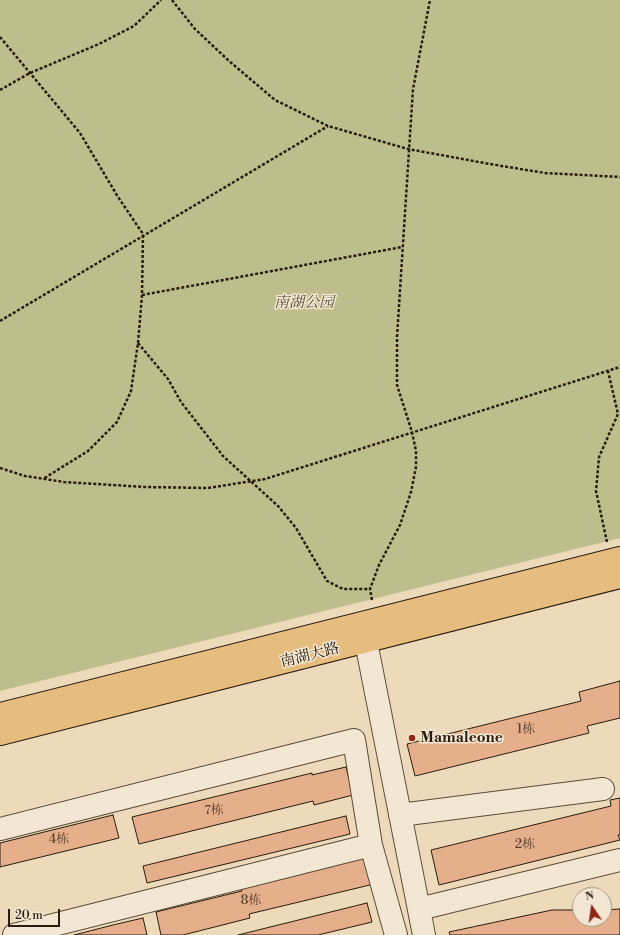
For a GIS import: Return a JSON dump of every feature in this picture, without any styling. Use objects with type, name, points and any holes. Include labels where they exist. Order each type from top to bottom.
[{"type":"main road","name":"南湖大路","points":[[0,714],[614,553]]},
{"type":"main road","name":"南湖大路","points":[[0,734],[620,577]]},
{"type":"street","points":[[366,642],[424,935]]},
{"type":"street","points":[[0,829],[354,740],[371,844],[396,935]]},
{"type":"street","points":[[400,815],[604,789]]},
{"type":"street","points":[[14,935],[371,844]]},
{"type":"street","points":[[419,909],[620,860]]},
{"type":"path","points":[[0,90],[30,73],[99,44],[134,26],[161,0]]},
{"type":"path","points":[[172,0],[196,28],[229,61],[275,100],[328,126],[408,149],[545,173],[620,177]]},
{"type":"path","points":[[373,604],[370,589],[379,565],[400,526],[411,492],[416,467],[416,451],[412,432],[397,385],[397,337],[408,149],[414,89],[430,0]]},
{"type":"path","points":[[0,37],[80,133],[118,197],[143,234],[142,295],[138,343],[130,391],[117,422],[88,451],[43,479]]},
{"type":"path","points":[[0,321],[143,234],[328,126]]},
{"type":"path","points":[[142,295],[402,247]]},
{"type":"path","points":[[138,343],[168,380],[181,402],[223,456],[278,506],[296,528],[327,582],[343,589],[370,589]]},
{"type":"path","points":[[0,468],[25,476],[64,482],[145,487],[208,488],[265,479],[620,367]]},
{"type":"path","points":[[608,371],[618,414],[599,458],[596,492],[614,553]]},
{"type":"green space","name":"南湖公园","points":[[0,0],[620,0],[620,538],[0,691]]},
{"type":"building","points":[[620,681],[620,718],[587,726],[589,733],[415,776],[407,744],[581,701],[579,692]]},
{"type":"building","points":[[346,767],[353,795],[314,805],[313,801],[139,844],[132,817],[312,773],[312,775]]},
{"type":"building","points":[[620,798],[620,835],[618,835],[620,840],[439,885],[431,850],[611,806],[610,800]]},
{"type":"building","points":[[113,815],[119,838],[0,867],[0,843]]},
{"type":"building","points":[[346,816],[350,834],[147,883],[143,866]]},
{"type":"building","points":[[368,856],[374,884],[249,914],[250,918],[183,935],[161,935],[156,912],[242,891],[241,887]]},
{"type":"building","points":[[367,903],[372,922],[318,935],[238,935]]},
{"type":"building","points":[[620,909],[620,935],[450,935],[449,932],[552,910],[572,910],[572,927],[612,927],[612,910]]},
{"type":"building","points":[[143,918],[147,935],[74,935],[113,925]]},
{"type":"place","name":"Mamaleone","points":[[412,738]]}]
